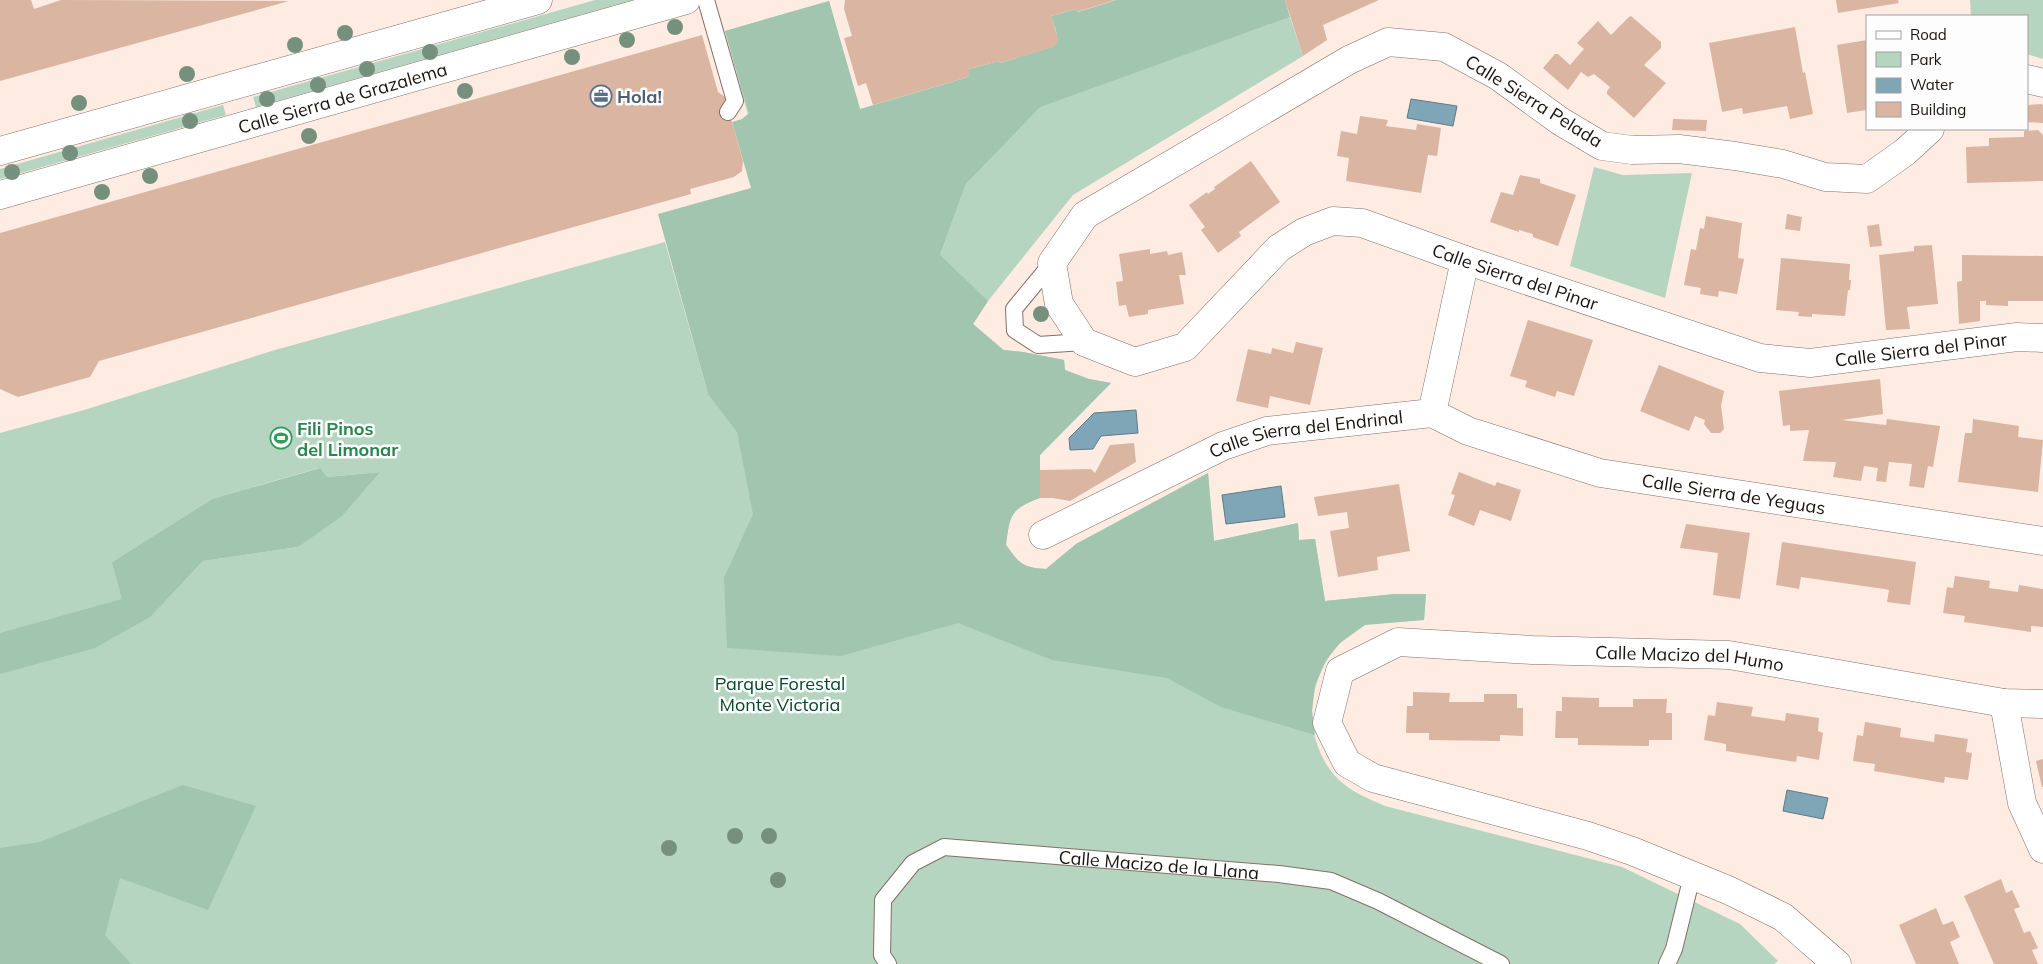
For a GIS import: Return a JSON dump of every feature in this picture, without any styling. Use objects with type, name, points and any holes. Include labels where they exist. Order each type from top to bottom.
[{"type":"street","points":[[0,151],[538,0]]},
{"type":"street","name":"Calle Sierra de Grazalema","points":[[0,195],[686,0]]},
{"type":"street","name":"Calle Sierra Pelada","points":[[1052,263],[1085,215],[1349,60],[1388,42],[1444,47],[1498,76],[1560,121],[1602,146],[1632,150],[1688,150],[1783,164],[1825,177],[1867,179],[1905,152],[1929,130]]},
{"type":"street","points":[[2028,79],[2043,83]]},
{"type":"street","name":"Calle Sierra del Pinar","points":[[1084,342],[1135,362],[1185,347],[1279,248],[1304,232],[1333,221],[1362,223],[1465,260],[1760,358],[1810,363],[2017,338],[2043,338]]},
{"type":"street","points":[[1432,413],[1465,260]]},
{"type":"street","points":[[1052,263],[1059,304],[1084,342]]},
{"type":"street","name":"Calle Sierra del Endrinal","points":[[1043,535],[1223,446],[1267,431],[1432,413]]},
{"type":"street","name":"Calle Sierra de Yeguas","points":[[1432,413],[1468,431],[1600,473],[2043,541]]},
{"type":"street","name":"Calle Macizo del Humo","points":[[1692,876],[1632,851],[1588,836],[1372,778],[1347,763],[1327,723],[1340,671],[1398,642],[1532,650],[1729,655],[2004,703],[2043,704]]},
{"type":"street","points":[[2004,703],[2022,803],[2043,849]]},
{"type":"street","points":[[1692,876],[1784,916],[1837,964]]},
{"type":"lane","points":[[706,0],[735,101],[728,112]]},
{"type":"lane","points":[[1052,263],[1014,309],[1015,330],[1038,345],[1084,342]]},
{"type":"lane","name":"Calle Macizo de la Llana","points":[[888,964],[882,955],[883,900],[913,862],[944,847],[1269,873],[1331,881],[1378,901],[1501,964]]},
{"type":"lane","points":[[1667,964],[1674,948],[1692,876]]},
{"type":"green space","points":[[595,0],[633,0],[256,107],[253,97]]},
{"type":"green space","points":[[1116,0],[1285,0],[1290,17],[1040,107],[966,184],[940,255],[988,301],[973,324],[1003,350],[1064,360],[1065,370],[1089,379],[1111,383],[1040,455],[1040,498],[1023,506],[1013,514],[1006,545],[1018,560],[1026,566],[1046,569],[1076,544],[1208,473],[1214,541],[1298,523],[1299,540],[1315,539],[1325,601],[1395,594],[1426,594],[1424,620],[1365,625],[1340,643],[1326,660],[1315,685],[1312,711],[1315,735],[1221,707],[1167,678],[1052,660],[958,623],[841,656],[727,648],[724,578],[753,514],[737,432],[708,394],[658,214],[751,188],[732,122],[742,119],[749,113],[725,31],[829,1],[860,109],[965,78],[969,76],[969,69],[999,61],[1000,63],[1052,47],[1057,37],[1051,16],[1076,9],[1078,12]]},
{"type":"green space","points":[[1970,0],[2043,0],[2043,59],[2028,54],[2028,15],[1971,15]]},
{"type":"green space","name":"Parque Forestal Monte Victoria","points":[[829,1],[888,206],[940,255],[966,184],[1040,106],[1290,17],[1303,56],[1073,195],[988,301],[973,324],[1004,350],[1064,360],[1065,370],[1089,379],[1111,383],[1040,455],[1040,498],[1023,506],[1013,514],[1006,545],[1018,560],[1026,566],[1046,569],[1076,544],[1208,473],[1214,541],[1298,523],[1299,540],[1315,539],[1325,601],[1395,594],[1426,594],[1424,620],[1383,622],[1363,626],[1344,639],[1330,656],[1319,676],[1314,697],[1312,719],[1316,741],[1325,762],[1339,780],[1355,792],[1385,806],[1622,867],[1740,924],[1778,961],[1774,964],[0,964],[0,433],[84,410],[275,350],[665,242],[708,394],[826,400],[725,31]],"holes":[[[319,468],[326,477],[380,472],[298,547],[203,561],[183,582],[112,562],[212,499]]]},
{"type":"green space","points":[[223,105],[226,115],[0,179],[0,169]]},
{"type":"green space","points":[[1594,167],[1623,175],[1692,173],[1665,298],[1570,266]]},
{"type":"green space","points":[[320,468],[327,477],[380,472],[342,516],[298,547],[203,561],[150,617],[95,648],[0,674],[0,633],[122,599],[112,562],[212,499]]},
{"type":"green space","points":[[183,785],[256,806],[208,910],[120,878],[105,935],[131,964],[0,964],[0,848],[40,842]]},
{"type":"water","points":[[1411,99],[1457,106],[1453,126],[1407,118]]},
{"type":"water","points":[[1136,410],[1138,433],[1101,436],[1093,449],[1070,450],[1069,438],[1094,413]]},
{"type":"water","points":[[1281,486],[1285,517],[1226,524],[1222,495]]},
{"type":"water","points":[[1787,790],[1828,798],[1823,819],[1783,811]]},
{"type":"building","points":[[0,0],[31,0],[34,9],[61,0],[289,1],[0,81]]},
{"type":"building","points":[[845,0],[1115,0],[1077,12],[1076,9],[1051,16],[1058,38],[1057,43],[1053,47],[1000,63],[999,61],[969,69],[969,76],[965,78],[873,105],[866,83],[858,86],[844,38],[852,36],[844,9]]},
{"type":"building","points":[[1285,0],[1379,0],[1323,25],[1327,40],[1303,56]]},
{"type":"building","points":[[1836,0],[1898,0],[1899,3],[1838,13]]},
{"type":"building","points":[[1631,16],[1661,42],[1661,48],[1644,65],[1666,83],[1634,118],[1607,94],[1610,87],[1594,74],[1588,77],[1581,72],[1568,90],[1543,68],[1555,54],[1558,54],[1570,65],[1584,49],[1577,43],[1598,21],[1611,35]]},
{"type":"building","points":[[1795,27],[1813,114],[1790,119],[1787,106],[1743,114],[1742,108],[1722,112],[1709,43]]},
{"type":"building","points":[[702,35],[718,92],[725,97],[743,161],[742,171],[734,177],[690,189],[691,194],[99,361],[90,377],[18,397],[0,389],[0,233]]},
{"type":"building","points":[[1866,40],[1866,110],[1847,113],[1837,45]]},
{"type":"building","points":[[2028,105],[2043,105],[2043,123],[2028,122]]},
{"type":"building","points":[[1360,116],[1388,120],[1386,126],[1416,130],[1417,124],[1441,128],[1437,156],[1428,155],[1421,193],[1346,181],[1349,158],[1337,156],[1341,131],[1357,134]]},
{"type":"building","points":[[1673,119],[1707,120],[1706,131],[1672,130]]},
{"type":"building","points":[[2038,130],[2043,135],[2043,181],[1967,183],[1966,147],[1989,146],[1989,138],[2024,137],[2024,131]]},
{"type":"building","points":[[1251,161],[1280,202],[1239,232],[1241,236],[1218,253],[1201,230],[1205,227],[1189,205],[1207,192],[1208,194],[1215,189],[1214,187]]},
{"type":"building","points":[[1520,175],[1540,179],[1540,183],[1576,195],[1558,246],[1533,237],[1533,234],[1519,230],[1519,232],[1490,222],[1501,192],[1513,195]]},
{"type":"building","points":[[1787,214],[1802,217],[1800,231],[1785,229]]},
{"type":"building","points":[[1706,216],[1742,223],[1738,258],[1744,259],[1737,294],[1719,291],[1718,297],[1700,294],[1701,288],[1684,285],[1691,249],[1696,250],[1700,228],[1704,229]]},
{"type":"building","points":[[1879,224],[1882,246],[1870,247],[1867,226]]},
{"type":"building","points":[[1932,245],[1938,304],[1907,307],[1910,329],[1886,330],[1879,255],[1914,251],[1914,246]]},
{"type":"building","points":[[1150,249],[1150,254],[1167,251],[1168,255],[1182,252],[1186,275],[1179,275],[1184,304],[1148,310],[1148,314],[1129,317],[1126,305],[1119,306],[1116,282],[1123,281],[1119,254]]},
{"type":"building","points":[[1962,255],[2043,256],[2043,301],[2008,301],[2008,306],[1986,305],[1986,301],[1980,301],[1980,321],[1959,324],[1957,282],[1962,281]]},
{"type":"building","points":[[1781,258],[1850,264],[1849,280],[1851,280],[1845,316],[1812,314],[1812,317],[1798,316],[1799,312],[1776,310]]},
{"type":"building","points":[[1528,320],[1593,340],[1574,396],[1557,391],[1555,397],[1525,387],[1527,381],[1510,376]]},
{"type":"building","points":[[1296,342],[1323,348],[1310,405],[1270,396],[1268,408],[1236,401],[1248,349],[1271,354],[1272,348],[1293,353]]},
{"type":"building","points":[[1659,365],[1724,391],[1721,406],[1724,429],[1720,433],[1711,433],[1704,424],[1705,420],[1695,416],[1689,431],[1640,411]]},
{"type":"building","points":[[1880,379],[1883,414],[1842,420],[1886,425],[1887,419],[1940,426],[1933,467],[1928,466],[1924,488],[1909,486],[1912,464],[1889,462],[1886,482],[1876,481],[1878,468],[1864,466],[1861,481],[1833,477],[1836,462],[1803,461],[1809,430],[1790,431],[1790,425],[1783,426],[1779,391]]},
{"type":"building","points":[[1973,419],[2019,426],[2018,437],[2043,440],[2038,492],[1958,482],[1965,433],[1972,433]]},
{"type":"building","points":[[1134,443],[1136,462],[1070,501],[1040,498],[1040,470],[1091,469],[1095,473],[1110,445]]},
{"type":"building","points":[[1459,472],[1495,486],[1497,482],[1521,490],[1511,521],[1480,510],[1474,526],[1448,515],[1455,495],[1451,494]]},
{"type":"building","points":[[1399,484],[1410,551],[1377,557],[1378,570],[1338,577],[1330,531],[1349,528],[1347,512],[1318,516],[1314,497]]},
{"type":"building","points":[[1686,524],[1750,533],[1740,599],[1713,595],[1718,553],[1680,548]]},
{"type":"building","points":[[1782,542],[1916,562],[1910,605],[1887,602],[1889,590],[1884,589],[1801,577],[1799,589],[1776,585]]},
{"type":"building","points":[[1955,576],[1990,581],[1989,588],[2018,592],[2019,585],[2043,589],[2043,627],[2031,626],[2031,632],[1964,622],[1965,616],[1943,613],[1947,587],[1953,588]]},
{"type":"building","points":[[1413,692],[1450,693],[1449,702],[1484,702],[1484,694],[1517,694],[1517,708],[1523,708],[1523,736],[1500,735],[1500,741],[1429,740],[1429,733],[1406,733],[1407,706],[1413,706]]},
{"type":"building","points":[[1562,697],[1599,698],[1599,707],[1633,707],[1633,699],[1667,699],[1666,713],[1672,713],[1672,740],[1649,740],[1649,746],[1578,745],[1578,738],[1555,738],[1556,711],[1562,711]]},
{"type":"building","points":[[1717,702],[1753,707],[1751,716],[1785,721],[1786,713],[1819,718],[1818,731],[1823,733],[1819,760],[1797,756],[1796,762],[1726,751],[1726,744],[1704,740],[1708,715],[1715,716]]},
{"type":"building","points":[[1865,722],[1901,728],[1900,737],[1934,742],[1935,734],[1968,739],[1966,752],[1972,753],[1968,780],[1945,777],[1944,783],[1874,771],[1875,764],[1853,761],[1857,735],[1863,736]]},
{"type":"building","points":[[2043,759],[2043,787],[2042,787],[2036,761]]},
{"type":"building","points":[[2001,879],[2006,893],[2012,890],[2020,907],[2014,909],[2024,933],[2030,931],[2038,948],[2032,950],[2038,964],[1994,964],[1964,896]]},
{"type":"building","points":[[1936,908],[1943,925],[1953,921],[1960,937],[1950,942],[1959,964],[1916,964],[1899,925]]},
{"type":"place","name":"Hola!","points":[[601,96]]},
{"type":"place","name":"Fili Pinos del Limonar","points":[[281,438]]}]
